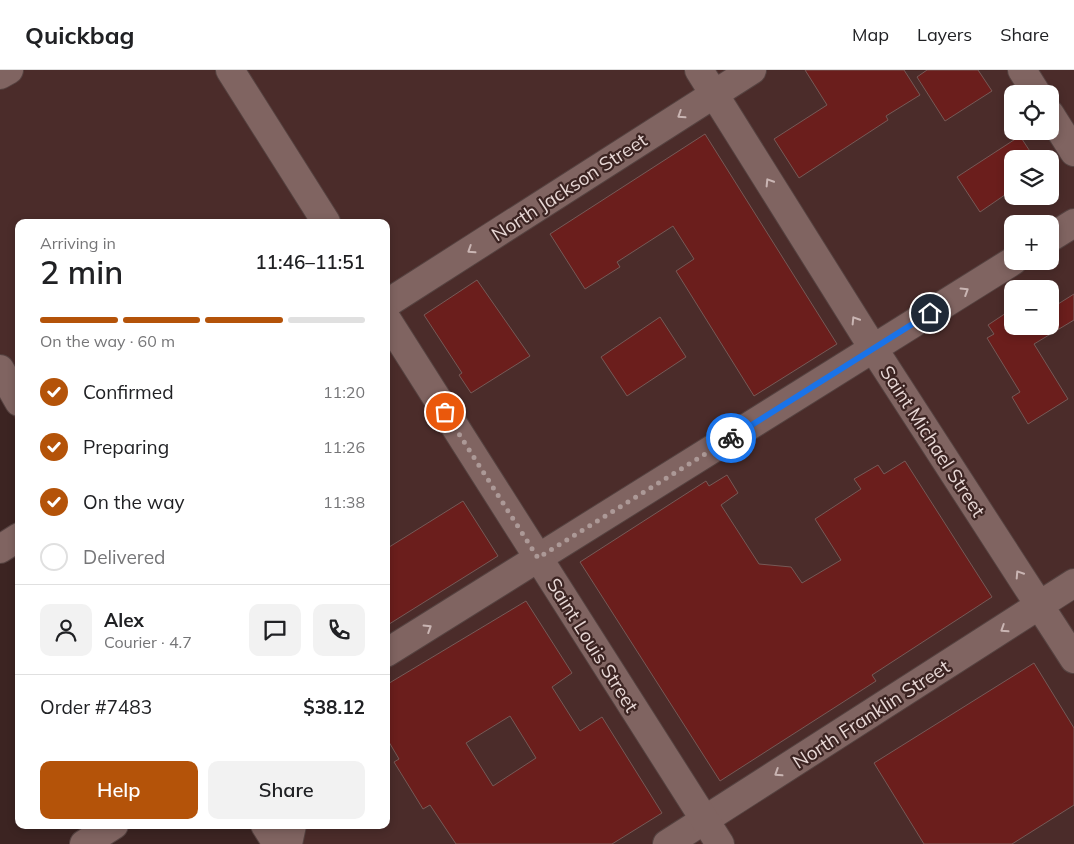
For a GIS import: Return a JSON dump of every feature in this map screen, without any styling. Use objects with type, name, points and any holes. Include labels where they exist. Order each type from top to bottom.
[{"type":"street","points":[[0,75],[9,70]]},
{"type":"street","points":[[230,70],[324,219]]},
{"type":"street","name":"Saint Michael Street","points":[[699,70],[873,348],[1074,659]]},
{"type":"street","name":"North Jackson Street","points":[[390,301],[752,70]]},
{"type":"street","points":[[1022,70],[1031,85]]},
{"type":"street","points":[[1059,128],[1074,152]]},
{"type":"street","points":[[1059,232],[1074,223]]},
{"type":"street","points":[[390,650],[1004,267]]},
{"type":"street","name":"Saint Louis Street","points":[[390,324],[720,844]]},
{"type":"street","points":[[0,369],[15,395]]},
{"type":"street","points":[[0,549],[15,540]]},
{"type":"street","name":"North Franklin Street","points":[[667,844],[1074,583]]},
{"type":"street","points":[[84,844],[108,829]]},
{"type":"street","points":[[267,829],[276,844]]},
{"type":"street","points":[[288,844],[291,829]]},
{"type":"shaded area","points":[[0,70],[1074,70],[1074,844],[260,844],[251,829],[390,829],[390,219],[15,219],[15,419],[0,394]]},
{"type":"building","points":[[805,70],[904,70],[920,95],[886,116],[888,120],[799,178],[774,139],[827,105]]},
{"type":"building","points":[[927,70],[978,70],[992,91],[945,121],[917,77]]},
{"type":"building","points":[[705,134],[837,344],[754,396],[676,271],[694,259],[673,226],[617,262],[620,267],[585,289],[550,234]]},
{"type":"building","points":[[1014,140],[1023,140],[1029,150],[1004,150],[1004,196],[980,212],[957,177]]},
{"type":"building","points":[[477,280],[530,356],[471,393],[459,375],[462,373],[424,315]]},
{"type":"building","points":[[1074,294],[1074,320],[1059,329],[1059,303]]},
{"type":"building","points":[[1004,314],[1004,335],[1049,335],[1034,344],[1068,399],[1028,424],[1012,397],[1020,392],[987,338],[994,334],[988,325]]},
{"type":"building","points":[[660,317],[686,357],[627,396],[601,357]]},
{"type":"building","points":[[905,461],[992,597],[872,675],[876,681],[720,781],[580,562],[706,481],[709,486],[727,475],[738,493],[721,505],[759,564],[791,567],[802,583],[841,560],[815,519],[861,489],[854,479],[878,465],[884,474]]},
{"type":"building","points":[[463,501],[498,556],[390,624],[390,547]]},
{"type":"building","points":[[526,601],[572,673],[552,687],[580,731],[602,717],[662,813],[612,844],[456,844],[430,805],[423,809],[394,762],[399,759],[390,744],[390,683]],"holes":[[[510,716],[536,758],[493,786],[466,743]]]},
{"type":"building","points":[[1034,663],[1074,728],[1074,805],[1012,844],[924,844],[874,763]]},
{"type":"way so far","points":[[445,412],[538,558],[731,438]]},
{"type":"route","points":[[731,438],[930,313]]}]
